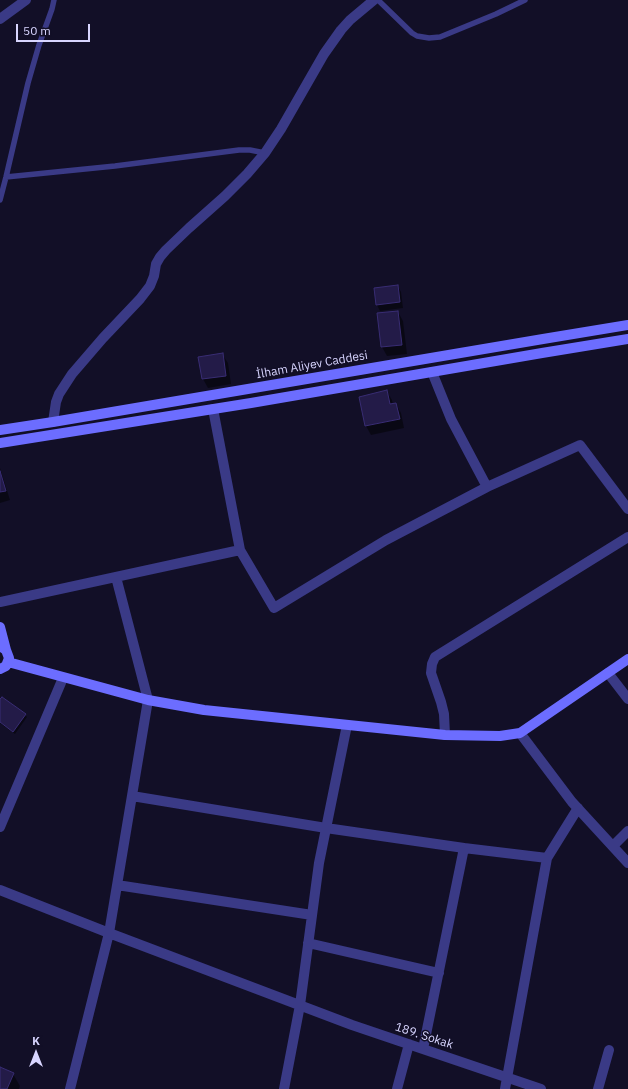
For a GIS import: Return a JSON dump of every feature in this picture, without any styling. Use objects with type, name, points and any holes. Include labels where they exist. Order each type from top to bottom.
[{"type":"main road","name":"İlham Aliyev Caddesi","points":[[0,430],[628,325]]},
{"type":"main road","points":[[0,443],[213,409],[628,339]]},
{"type":"main road","points":[[0,627],[3,648],[9,658],[3,668],[63,678],[148,700],[204,710],[445,735],[500,736],[520,733],[628,659]]},
{"type":"street","points":[[0,19],[26,0]]},
{"type":"street","points":[[53,422],[56,402],[59,394],[72,374],[150,286],[154,276],[156,264],[160,257],[189,228],[239,183],[265,153],[281,129],[324,54],[341,30],[350,20],[374,0]]},
{"type":"street","points":[[432,372],[451,419],[487,487]]},
{"type":"street","points":[[213,409],[240,550],[274,608],[386,540],[487,487],[580,445],[628,509]]},
{"type":"street","points":[[445,735],[444,714],[431,673],[432,664],[435,657],[628,537]]},
{"type":"street","points":[[0,602],[240,550]]},
{"type":"street","points":[[70,1089],[109,933],[148,700],[116,577]]},
{"type":"street","points":[[608,672],[628,699]]},
{"type":"street","points":[[0,827],[63,678]]},
{"type":"street","points":[[284,1089],[300,1005],[319,863],[347,725]]},
{"type":"street","points":[[520,733],[578,808],[628,863]]},
{"type":"street","points":[[132,796],[326,828],[464,848],[547,858]]},
{"type":"street","points":[[505,1089],[547,858],[578,808]]},
{"type":"street","points":[[613,846],[628,832]]},
{"type":"street","points":[[423,1049],[464,848]]},
{"type":"street","points":[[117,885],[312,915]]},
{"type":"street","name":"189. Sokak","points":[[0,890],[352,1025],[541,1089]]},
{"type":"street","points":[[308,943],[439,973]]},
{"type":"street","points":[[397,1089],[409,1044]]},
{"type":"street","points":[[598,1089],[609,1050]]},
{"type":"lane","points":[[0,200],[28,83],[54,0]]},
{"type":"lane","points":[[378,0],[412,33],[417,36],[429,38],[440,37],[496,14],[525,0]]},
{"type":"lane","points":[[6,177],[115,166],[239,150],[250,150],[265,153]]},
{"type":"building","points":[[398,285],[400,302],[376,305],[374,288]]},
{"type":"building","points":[[398,311],[402,345],[381,347],[377,313]]},
{"type":"building","points":[[223,353],[226,376],[202,379],[198,357]]},
{"type":"building","points":[[387,390],[390,404],[396,403],[400,419],[365,426],[359,397]]},
{"type":"building","points":[[0,471],[6,491],[0,492]]},
{"type":"building","points":[[2,697],[26,714],[13,732],[0,722],[0,699]]},
{"type":"building","points":[[0,1067],[14,1073],[7,1089],[0,1089]]}]
